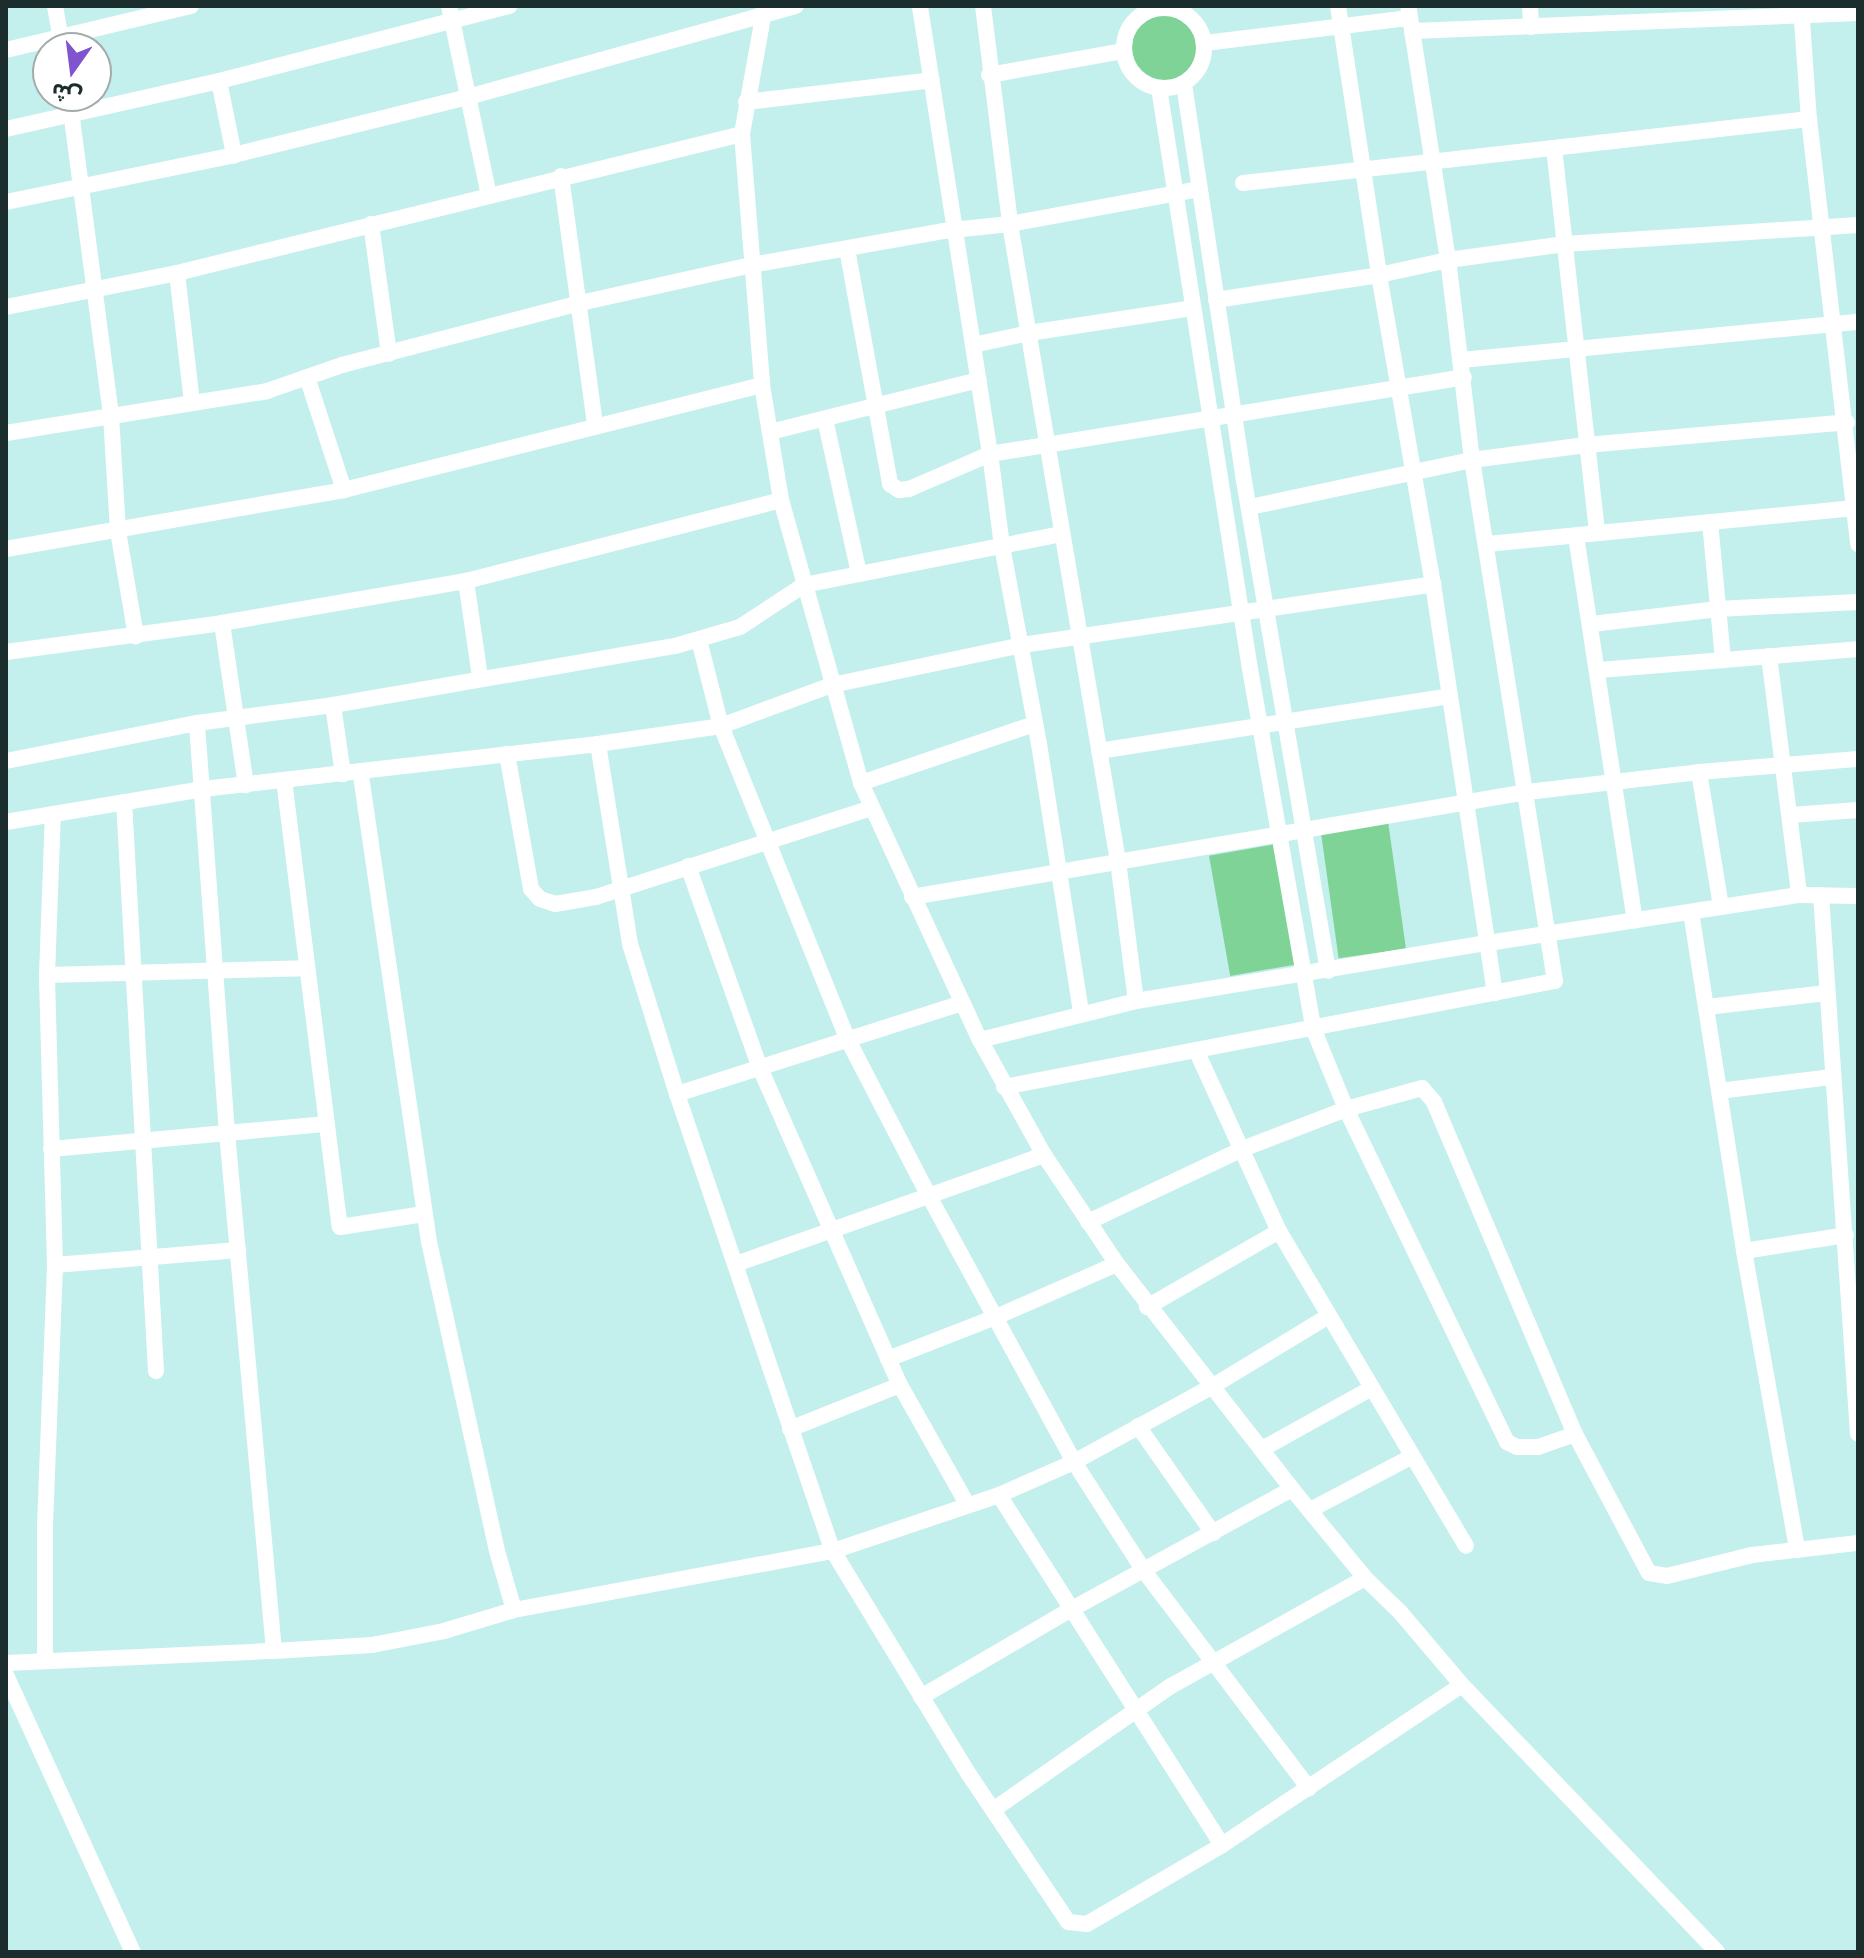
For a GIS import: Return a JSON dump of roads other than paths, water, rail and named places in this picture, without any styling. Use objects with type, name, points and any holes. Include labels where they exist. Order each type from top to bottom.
[{"type":"street","points":[[55,6],[59,32]]},
{"type":"street","points":[[100,32],[191,6]]},
{"type":"street","points":[[112,98],[219,81],[450,13],[509,6]]},
{"type":"street","points":[[6,202],[234,155],[468,97],[765,9],[796,6]]},
{"type":"street","points":[[920,6],[1002,546],[1022,645],[1081,1012]]},
{"type":"street","points":[[983,6],[989,75],[1010,224],[1118,861],[1136,1001]]},
{"type":"street","points":[[1338,6],[1379,275],[1433,584],[1495,993]]},
{"type":"street","points":[[1530,6],[1531,27]]},
{"type":"street","points":[[1164,7],[1191,17],[1205,43],[1201,67],[1184,84],[1159,88],[1135,76],[1124,51],[1124,40],[1134,21],[1153,9],[1164,7]]},
{"type":"street","points":[[765,9],[742,134],[762,385],[781,500],[861,783],[980,1040],[1044,1155],[1117,1264],[1147,1307],[1292,1489],[1365,1578],[1400,1612],[1462,1685],[1717,1952]]},
{"type":"street","points":[[1205,43],[1410,19],[1531,27],[1801,11],[1858,13]]},
{"type":"street","points":[[1801,11],[1809,119],[1847,422],[1858,544]]},
{"type":"street","points":[[450,13],[489,195]]},
{"type":"street","points":[[1004,1087],[1555,981],[1550,934],[1472,460],[1448,260],[1430,162],[1410,19]]},
{"type":"street","points":[[6,50],[32,47]]},
{"type":"street","points":[[989,75],[1124,51]]},
{"type":"street","points":[[746,102],[932,80]]},
{"type":"street","points":[[219,81],[234,155]]},
{"type":"street","points":[[1184,84],[1234,415],[1328,971]]},
{"type":"street","points":[[1159,88],[1209,420],[1277,834],[1313,1028],[1346,1109],[1507,1442],[1517,1447],[1538,1447],[1575,1434]]},
{"type":"street","points":[[6,129],[50,112]]},
{"type":"street","points":[[71,112],[111,416],[118,531],[136,636]]},
{"type":"street","points":[[1243,183],[1809,119]]},
{"type":"street","points":[[6,307],[177,273],[561,176],[742,134]]},
{"type":"street","points":[[1554,148],[1597,532]]},
{"type":"street","points":[[561,176],[595,425]]},
{"type":"street","points":[[6,433],[267,391],[308,380],[342,365],[580,303],[751,265],[956,230],[1010,224],[1199,189]]},
{"type":"street","points":[[371,224],[389,354]]},
{"type":"street","points":[[1216,300],[1379,275],[1448,260],[1565,244],[1858,225]]},
{"type":"street","points":[[847,249],[877,406],[887,477],[895,489],[909,489],[990,454],[1464,377]]},
{"type":"street","points":[[177,273],[192,403]]},
{"type":"street","points":[[973,345],[1029,333],[1192,308]]},
{"type":"street","points":[[1461,360],[1858,322]]},
{"type":"street","points":[[308,380],[344,490]]},
{"type":"street","points":[[770,432],[979,380]]},
{"type":"street","points":[[6,549],[344,490],[762,385]]},
{"type":"street","points":[[825,419],[859,574]]},
{"type":"street","points":[[1250,507],[1472,460],[1586,445],[1847,422]]},
{"type":"street","points":[[6,652],[222,623],[466,581],[781,500]]},
{"type":"street","points":[[1487,544],[1854,508]]},
{"type":"street","points":[[1710,522],[1723,660]]},
{"type":"street","points":[[6,761],[197,723],[333,705],[699,640],[740,627],[804,585],[1062,534]]},
{"type":"street","points":[[1576,536],[1592,624],[1635,920]]},
{"type":"street","points":[[466,581],[480,677]]},
{"type":"street","points":[[6,822],[203,789],[598,744],[721,726],[832,685],[1022,645],[1433,584]]},
{"type":"street","points":[[1592,624],[1718,609],[1858,602]]},
{"type":"street","points":[[222,623],[246,785]]},
{"type":"street","points":[[699,640],[721,726],[765,841],[848,1040],[929,1196],[1074,1462],[1144,1571],[1215,1660],[1309,1788]]},
{"type":"street","points":[[1599,670],[1858,649]]},
{"type":"street","points":[[1769,656],[1799,895]]},
{"type":"street","points":[[1099,751],[1450,696]]},
{"type":"street","points":[[333,705],[343,774]]},
{"type":"street","points":[[197,723],[227,1133],[274,1651]]},
{"type":"street","points":[[861,783],[1034,724]]},
{"type":"street","points":[[598,744],[630,944],[677,1094],[833,1551],[921,1697],[1068,1922],[1087,1924],[1222,1845],[1462,1685]]},
{"type":"street","points":[[507,754],[535,895],[547,902],[563,904],[619,890],[871,808]]},
{"type":"street","points":[[912,897],[1527,792],[1699,772],[1858,759]]},
{"type":"street","points":[[360,771],[424,1214],[497,1551],[514,1610]]},
{"type":"street","points":[[1699,772],[1721,907]]},
{"type":"street","points":[[284,780],[340,1227],[424,1214]]},
{"type":"street","points":[[124,802],[156,1371]]},
{"type":"street","points":[[1791,815],[1858,810]]},
{"type":"street","points":[[45,1658],[45,1526],[55,1265],[47,975],[53,815]]},
{"type":"street","points":[[688,866],[760,1068],[900,1385],[967,1504]]},
{"type":"street","points":[[980,1040],[1081,1012],[1136,1001],[1488,943],[1799,895],[1858,896]]},
{"type":"street","points":[[1821,895],[1858,1434]]},
{"type":"street","points":[[1691,912],[1744,1251],[1797,1550]]},
{"type":"street","points":[[47,975],[307,968]]},
{"type":"street","points":[[1707,1007],[1826,993]]},
{"type":"street","points":[[677,1094],[963,1003]]},
{"type":"street","points":[[1196,1050],[1279,1231],[1327,1317],[1466,1546]]},
{"type":"street","points":[[1719,1091],[1832,1077]]},
{"type":"street","points":[[1088,1222],[1240,1150],[1346,1109],[1422,1088],[1431,1096],[1575,1434],[1642,1562],[1654,1576],[1667,1576],[1752,1555],[1858,1543]]},
{"type":"street","points":[[51,1149],[327,1124]]},
{"type":"street","points":[[736,1264],[1044,1155]]},
{"type":"street","points":[[1147,1307],[1279,1231]]},
{"type":"street","points":[[1744,1251],[1846,1235]]},
{"type":"street","points":[[55,1265],[238,1250]]},
{"type":"street","points":[[888,1359],[996,1317],[1117,1264]]},
{"type":"street","points":[[6,1663],[45,1658],[372,1645],[444,1631],[514,1610],[833,1551],[999,1495],[1074,1462],[1213,1386],[1327,1317]]},
{"type":"street","points":[[790,1429],[900,1385]]},
{"type":"street","points":[[1262,1449],[1370,1389]]},
{"type":"street","points":[[1138,1426],[1213,1533]]},
{"type":"street","points":[[1310,1510],[1411,1457]]},
{"type":"street","points":[[921,1697],[1070,1610],[1292,1489]]},
{"type":"street","points":[[999,1495],[1222,1845]]},
{"type":"street","points":[[993,1810],[1134,1709],[1215,1660],[1365,1578]]},
{"type":"street","points":[[6,1675],[133,1952]]}]
